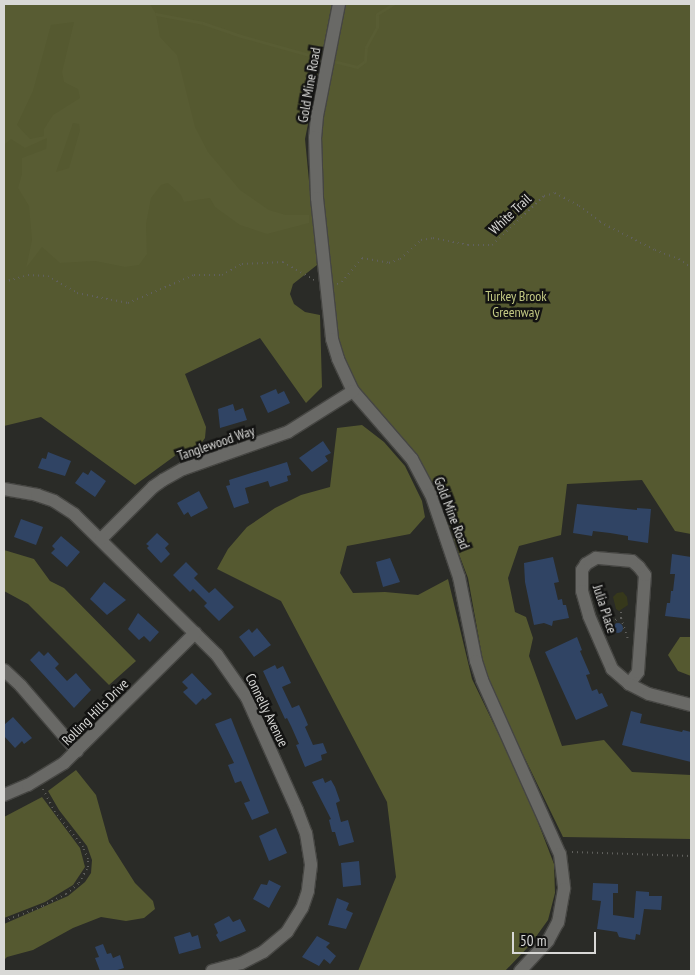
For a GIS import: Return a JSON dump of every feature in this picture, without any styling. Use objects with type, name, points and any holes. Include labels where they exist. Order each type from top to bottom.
[{"type":"street","name":"Gold Mine Road","points":[[339,4],[317,116],[315,174],[326,287],[334,345],[353,391],[412,459],[431,494],[459,577],[476,661],[482,680],[560,854],[564,889],[558,922],[548,941],[520,971]]},
{"type":"street","name":"Tanglewood Way","points":[[101,539],[153,487],[168,477],[184,469],[288,432],[353,391]]},
{"type":"street","name":"Connelly Avenue","points":[[4,489],[21,490],[54,501],[74,514],[226,666],[247,698],[306,833],[311,865],[308,891],[302,908],[281,938],[252,958],[212,971]]},
{"type":"street","name":"Julia Place","points":[[629,684],[638,672],[646,582],[645,574],[632,561],[596,558],[586,564],[582,572],[583,598],[595,632],[612,669],[629,684],[649,694],[691,705]]},
{"type":"street","name":"Rolling Hills Drive","points":[[4,795],[38,779],[64,763],[195,633]]},
{"type":"street","points":[[4,670],[21,686],[77,751]]},
{"type":"path","name":"White Trail","points":[[326,287],[342,282],[362,258],[389,263],[400,259],[421,240],[433,238],[468,245],[492,245],[544,196],[555,193],[579,206],[600,222],[655,250],[679,259],[691,268]]},
{"type":"path","points":[[4,282],[28,275],[48,276],[77,293],[128,303],[194,275],[222,275],[242,264],[283,262],[326,287]]},
{"type":"path","points":[[621,611],[621,618],[627,637],[631,641]]},
{"type":"path","points":[[605,627],[604,624],[621,618]]},
{"type":"path","points":[[4,921],[43,906],[66,894],[79,883],[88,867],[88,859],[83,847],[55,812],[43,788]]},
{"type":"path","points":[[560,854],[570,852],[691,856]]},
{"type":"shaded area","points":[[4,4],[150,4],[156,14],[160,37],[177,55],[195,127],[208,152],[240,190],[269,210],[286,215],[309,215],[309,223],[267,234],[240,225],[215,207],[210,198],[184,202],[181,195],[168,183],[161,185],[151,198],[146,224],[147,254],[139,265],[125,267],[95,261],[60,263],[42,247],[26,268],[32,240],[29,206],[18,188],[22,174],[22,158],[46,149],[47,138],[25,148],[11,139],[4,145]],"holes":[[[74,22],[62,72],[64,82],[78,89],[80,98],[53,115],[44,129],[44,136],[30,139],[17,125],[33,91],[51,25]],[[73,123],[79,124],[80,130],[69,168],[56,172]]]},
{"type":"shaded area","points":[[623,592],[627,597],[628,605],[619,611],[616,609],[613,597],[617,593]]},
{"type":"green space","points":[[4,4],[332,4],[305,139],[317,265],[293,284],[290,294],[294,304],[305,312],[320,315],[322,387],[306,403],[260,338],[185,374],[206,427],[205,438],[200,445],[176,455],[135,485],[41,417],[4,426]]},
{"type":"green space","name":"Turkey Brook Greenway","points":[[345,4],[691,4],[691,534],[675,531],[642,480],[567,484],[561,535],[519,546],[508,578],[515,612],[526,617],[533,638],[529,656],[562,746],[604,740],[632,772],[691,775],[691,839],[563,837],[486,678],[468,578],[438,499],[418,456],[371,406],[358,389],[340,346],[334,322],[320,177],[323,117]]},
{"type":"green space","points":[[362,425],[384,442],[405,466],[422,501],[425,517],[410,534],[347,546],[340,573],[353,593],[385,592],[418,595],[448,579],[472,679],[526,791],[554,864],[555,893],[548,920],[530,945],[505,971],[358,971],[396,877],[387,802],[281,601],[217,569],[228,549],[247,527],[275,508],[301,495],[330,487],[337,428]]},
{"type":"green space","points":[[4,550],[34,559],[50,581],[64,588],[136,661],[109,685],[28,604],[4,591]]},
{"type":"green space","points":[[680,637],[691,637],[691,676],[678,671],[668,655]]},
{"type":"green space","points":[[76,770],[96,795],[109,842],[135,883],[153,901],[155,909],[144,918],[126,921],[101,917],[73,928],[33,950],[7,957],[4,960],[4,924],[68,896],[85,882],[91,873],[92,860],[87,846],[59,810],[48,791]]},
{"type":"green space","points":[[42,797],[80,848],[85,867],[73,885],[45,902],[4,918],[4,817]]},
{"type":"building","points":[[276,389],[278,394],[284,391],[290,403],[268,413],[260,396]]},
{"type":"building","points":[[233,404],[235,411],[243,408],[247,420],[220,428],[218,409]]},
{"type":"building","points":[[323,441],[331,453],[325,456],[328,461],[312,472],[299,458]]},
{"type":"building","points":[[48,452],[71,461],[65,476],[38,468],[42,458],[46,459]]},
{"type":"building","points":[[287,462],[291,475],[287,476],[288,481],[270,487],[268,481],[245,488],[249,503],[234,508],[226,486],[230,485],[229,480]]},
{"type":"building","points":[[91,470],[106,481],[95,497],[75,483],[83,472],[88,475]]},
{"type":"building","points":[[199,491],[208,508],[191,517],[188,512],[184,515],[177,503]]},
{"type":"building","points":[[577,504],[637,510],[637,508],[651,509],[648,543],[628,540],[628,536],[610,533],[593,531],[592,536],[573,533]]},
{"type":"building","points":[[21,519],[43,527],[36,545],[14,537]]},
{"type":"building","points":[[157,533],[169,544],[165,548],[170,554],[161,563],[147,548],[149,546],[146,544]]},
{"type":"building","points":[[61,536],[80,552],[67,567],[51,553],[55,549],[52,546]]},
{"type":"building","points":[[672,554],[691,557],[691,619],[665,616],[667,603],[670,603],[671,591],[673,591],[675,574],[670,574]]},
{"type":"building","points":[[553,557],[559,582],[554,583],[558,600],[562,599],[563,605],[566,605],[569,618],[553,621],[552,626],[544,623],[534,625],[525,582],[524,563]]},
{"type":"building","points":[[390,558],[400,582],[383,587],[376,562]]},
{"type":"building","points":[[186,562],[198,574],[194,578],[209,593],[215,588],[234,607],[219,621],[204,606],[207,603],[193,589],[190,592],[173,575]]},
{"type":"building","points":[[104,582],[126,600],[107,615],[90,599]]},
{"type":"building","points":[[138,613],[159,632],[150,642],[144,636],[139,640],[128,629]]},
{"type":"building","points":[[616,623],[620,623],[623,628],[622,632],[616,633],[613,630],[613,626]]},
{"type":"building","points":[[257,628],[271,645],[254,657],[239,637],[249,629],[252,633]]},
{"type":"building","points":[[577,637],[582,650],[580,651],[590,674],[586,675],[592,691],[597,689],[599,694],[602,693],[608,706],[576,720],[545,652]]},
{"type":"building","points":[[39,651],[44,656],[48,652],[59,664],[55,668],[67,681],[76,673],[91,690],[74,708],[30,660]]},
{"type":"building","points":[[275,665],[277,669],[283,666],[291,683],[282,687],[292,708],[299,705],[308,725],[305,727],[313,745],[323,743],[327,753],[321,755],[322,760],[305,767],[296,745],[299,744],[263,671]]},
{"type":"building","points":[[192,673],[212,694],[205,700],[203,698],[196,705],[183,692],[188,688],[182,682]]},
{"type":"building","points":[[631,711],[642,714],[640,723],[682,732],[683,730],[691,732],[691,762],[622,745]]},
{"type":"building","points":[[13,717],[32,738],[24,744],[22,741],[15,748],[4,736],[4,725]]},
{"type":"building","points":[[231,718],[269,813],[252,820],[244,803],[250,801],[241,781],[235,783],[228,765],[234,763],[215,724]]},
{"type":"building","points":[[323,778],[325,783],[331,780],[335,787],[340,801],[336,803],[341,822],[348,820],[354,842],[339,846],[335,832],[332,832],[329,820],[331,819],[312,782]]},
{"type":"building","points":[[276,828],[287,853],[269,861],[259,836]]},
{"type":"building","points":[[359,861],[361,885],[343,887],[341,863]]},
{"type":"building","points":[[269,880],[281,886],[269,908],[253,899],[261,884],[267,885]]},
{"type":"building","points":[[593,883],[618,884],[618,893],[613,893],[613,915],[634,918],[636,891],[649,892],[649,896],[662,896],[661,910],[644,909],[640,935],[636,934],[635,940],[619,937],[617,932],[597,929],[601,901],[592,900]]},
{"type":"building","points":[[337,898],[349,903],[346,910],[353,913],[346,929],[328,925]]},
{"type":"building","points":[[229,916],[233,922],[240,919],[246,931],[220,942],[216,935],[218,933],[214,924]]},
{"type":"building","points":[[190,932],[192,937],[198,935],[201,948],[179,954],[174,937]]},
{"type":"building","points":[[317,936],[330,943],[326,947],[336,956],[330,964],[324,959],[319,966],[302,957]]},
{"type":"building","points":[[103,944],[107,954],[111,953],[113,958],[120,955],[124,968],[114,971],[100,971],[95,958],[99,957],[95,947]]},
{"type":"waterway","points":[[337,62],[357,67],[365,61],[366,47],[377,27],[377,14],[393,4]]},
{"type":"waterway","points":[[156,14],[203,23],[241,36],[320,58]]}]
